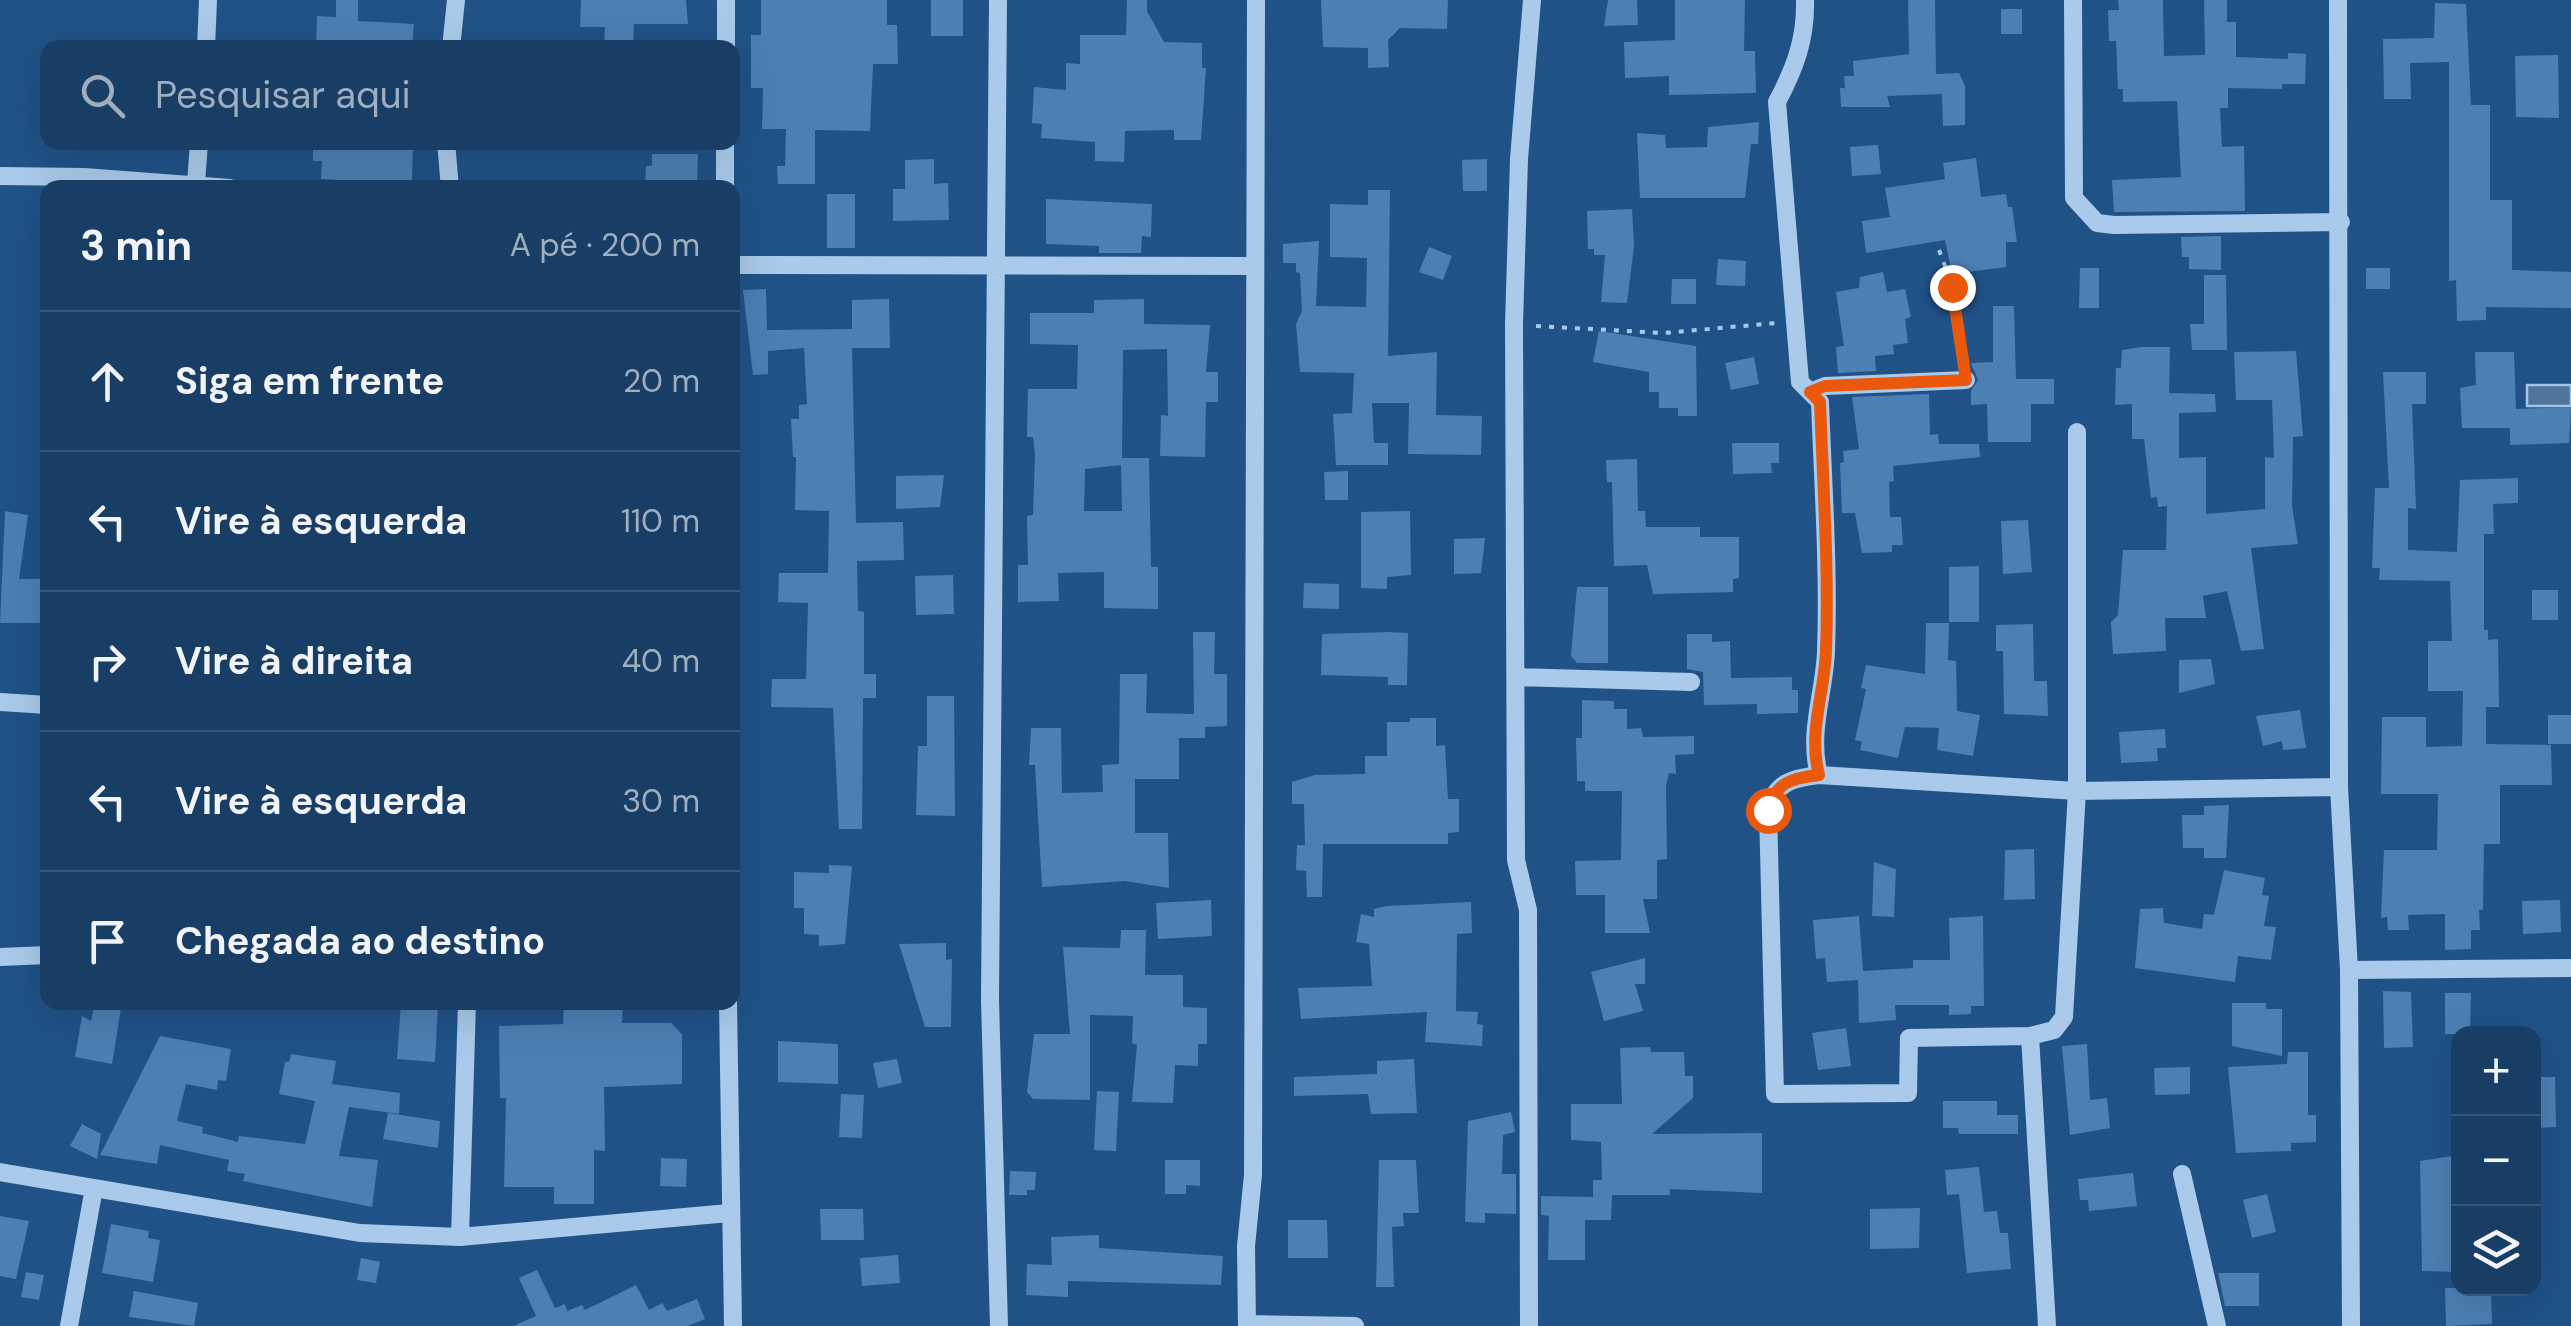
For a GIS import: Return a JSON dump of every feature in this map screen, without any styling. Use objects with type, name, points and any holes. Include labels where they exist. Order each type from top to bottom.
[{"type":"street","points":[[206,40],[208,0]]},
{"type":"street","points":[[452,40],[456,0]]},
{"type":"street","points":[[726,0],[726,40]]},
{"type":"street","points":[[998,0],[990,1000],[999,1326]]},
{"type":"street","points":[[1256,0],[1253,1175],[1246,1246],[1247,1325],[1355,1326]]},
{"type":"street","points":[[1529,1326],[1528,910],[1516,860],[1514,324],[1519,158],[1532,0]]},
{"type":"street","points":[[1804,0],[1806,25],[1796,66],[1777,102],[1800,382],[1820,402],[1826,656],[1814,753],[1819,775]]},
{"type":"street","points":[[2073,0],[2074,198],[2087,216],[2114,225],[2341,222]]},
{"type":"street","points":[[2338,0],[2340,788],[2348,970],[2351,1326]]},
{"type":"street","points":[[196,180],[198,150]]},
{"type":"street","points":[[447,150],[449,180]]},
{"type":"street","points":[[725,150],[725,180]]},
{"type":"street","points":[[0,176],[98,180]]},
{"type":"street","points":[[740,265],[1253,266]]},
{"type":"street","points":[[1810,392],[1825,386],[1966,380]]},
{"type":"street","points":[[2078,432],[2077,791],[2064,1018],[2054,1030],[2030,1036],[1909,1038],[1908,1093],[1775,1094],[1768,810],[1772,795],[1781,784],[1819,775],[2077,791],[2340,788]]},
{"type":"street","points":[[1516,677],[1691,682]]},
{"type":"street","points":[[0,702],[40,705]]},
{"type":"street","points":[[0,957],[40,955]]},
{"type":"street","points":[[2348,970],[2571,968]]},
{"type":"street","points":[[460,1236],[466,1010]]},
{"type":"street","points":[[728,1010],[733,1326]]},
{"type":"street","points":[[2030,1036],[2048,1326]]},
{"type":"street","points":[[0,1172],[360,1233],[460,1236],[729,1213]]},
{"type":"street","points":[[2182,1174],[2217,1326]]},
{"type":"street","points":[[68,1326],[94,1188]]},
{"type":"path","points":[[1939,250],[1952,287],[1966,380]]},
{"type":"path","points":[[1514,324],[1664,333],[1795,320]]},
{"type":"water","points":[[2527,385],[2571,385],[2571,406],[2527,406]]},
{"type":"building","points":[[336,0],[358,0],[358,21],[414,24],[413,40],[316,40],[317,16],[336,17]]},
{"type":"building","points":[[581,0],[686,0],[688,24],[634,24],[633,40],[604,40],[605,27],[580,27]]},
{"type":"building","points":[[761,0],[887,0],[887,25],[897,25],[898,64],[873,64],[870,131],[815,130],[815,184],[778,184],[777,166],[785,166],[786,129],[762,129],[763,88],[751,88],[751,35],[761,35]]},
{"type":"building","points":[[931,0],[963,0],[963,36],[931,36]]},
{"type":"building","points":[[1127,0],[1147,0],[1147,11],[1164,42],[1202,43],[1202,68],[1206,68],[1201,140],[1174,140],[1174,130],[1125,131],[1124,162],[1095,161],[1095,142],[1041,138],[1042,124],[1032,123],[1034,87],[1066,90],[1066,63],[1080,64],[1080,35],[1126,35]]},
{"type":"building","points":[[1321,0],[1448,0],[1447,29],[1400,28],[1388,40],[1389,67],[1368,68],[1368,48],[1323,47]]},
{"type":"building","points":[[1608,0],[1637,0],[1638,25],[1604,26]]},
{"type":"building","points":[[1675,0],[1745,0],[1744,51],[1755,51],[1756,93],[1669,95],[1669,76],[1625,78],[1624,42],[1675,40]]},
{"type":"building","points":[[1908,0],[1935,0],[1936,74],[1959,73],[1965,86],[1965,125],[1943,126],[1942,94],[1887,96],[1890,107],[1841,107],[1840,88],[1845,88],[1844,76],[1854,76],[1853,61],[1909,54]]},
{"type":"building","points":[[2118,0],[2163,0],[2164,56],[2205,55],[2204,0],[2227,0],[2227,22],[2236,22],[2236,57],[2288,59],[2288,53],[2306,54],[2305,84],[2282,84],[2282,89],[2228,88],[2228,108],[2220,108],[2222,147],[2244,146],[2245,211],[2114,212],[2112,180],[2181,177],[2177,101],[2123,102],[2123,89],[2118,89],[2116,41],[2109,41],[2108,10],[2119,10]]},
{"type":"building","points":[[2435,3],[2466,4],[2471,105],[2490,105],[2490,200],[2512,200],[2512,270],[2571,272],[2571,308],[2486,307],[2486,320],[2457,321],[2456,280],[2449,281],[2449,62],[2410,63],[2411,99],[2384,99],[2383,39],[2434,38]]},
{"type":"building","points":[[2001,9],[2022,9],[2022,34],[2001,34]]},
{"type":"building","points":[[2558,55],[2559,118],[2516,117],[2515,56]]},
{"type":"building","points":[[1759,122],[1758,144],[1751,144],[1745,198],[1640,198],[1637,133],[1665,135],[1666,148],[1707,147],[1708,127]]},
{"type":"building","points":[[1878,145],[1881,174],[1852,176],[1850,147]]},
{"type":"building","points":[[313,150],[413,150],[412,180],[321,179],[322,161],[313,161]]},
{"type":"building","points":[[652,154],[698,154],[697,180],[645,180],[646,166],[652,166]]},
{"type":"building","points":[[1976,158],[1981,197],[2006,194],[2008,207],[2012,207],[2017,242],[2006,242],[2006,267],[1952,274],[1945,240],[1866,253],[1862,221],[1890,217],[1885,188],[1945,179],[1943,163]]},
{"type":"building","points":[[934,159],[934,184],[948,183],[949,220],[893,221],[893,189],[905,189],[905,160]]},
{"type":"building","points":[[1487,159],[1487,191],[1463,191],[1462,160]]},
{"type":"building","points":[[1368,190],[1390,190],[1388,356],[1437,352],[1436,415],[1482,416],[1481,455],[1408,454],[1409,403],[1372,403],[1374,443],[1388,443],[1388,465],[1336,465],[1333,414],[1352,413],[1354,373],[1300,372],[1296,324],[1302,311],[1300,273],[1296,272],[1296,263],[1283,263],[1283,244],[1319,241],[1316,306],[1366,307],[1367,258],[1330,257],[1330,204],[1368,205]]},
{"type":"building","points":[[827,194],[855,194],[855,248],[827,248]]},
{"type":"building","points":[[1046,199],[1152,204],[1151,237],[1142,236],[1141,253],[1099,253],[1099,246],[1046,244]]},
{"type":"building","points":[[1632,209],[1634,246],[1627,303],[1601,302],[1605,255],[1594,255],[1594,249],[1588,249],[1587,211]]},
{"type":"building","points":[[2221,236],[2221,270],[2189,269],[2189,257],[2182,257],[2181,237]]},
{"type":"building","points":[[1429,247],[1452,256],[1443,280],[1419,272]]},
{"type":"building","points":[[1718,259],[1746,261],[1745,286],[1716,285]]},
{"type":"building","points":[[2080,268],[2099,268],[2099,308],[2079,308]]},
{"type":"building","points":[[2366,268],[2390,268],[2390,289],[2366,289]]},
{"type":"building","points":[[1883,272],[1887,292],[1905,289],[1911,317],[1905,319],[1908,343],[1893,345],[1894,354],[1875,356],[1876,371],[1838,373],[1836,347],[1844,346],[1836,292],[1859,288],[1860,277]]},
{"type":"building","points":[[2204,275],[2226,275],[2227,350],[2192,350],[2190,324],[2204,324]]},
{"type":"building","points":[[1672,279],[1696,279],[1696,304],[1671,304]]},
{"type":"building","points":[[766,289],[767,330],[852,329],[852,300],[889,299],[890,348],[852,348],[856,523],[903,522],[904,560],[857,561],[858,611],[864,612],[864,674],[876,674],[876,698],[863,698],[862,829],[839,829],[833,708],[771,707],[772,679],[806,679],[808,603],[778,602],[779,573],[828,573],[829,511],[795,510],[796,457],[791,419],[799,419],[799,405],[807,404],[804,348],[768,351],[768,374],[753,375],[743,290]]},
{"type":"building","points":[[1144,299],[1144,324],[1210,325],[1206,372],[1218,372],[1218,402],[1206,402],[1205,457],[1160,456],[1161,415],[1168,416],[1167,349],[1123,350],[1122,458],[1149,458],[1151,567],[1158,567],[1158,609],[1104,608],[1104,572],[1058,573],[1059,601],[1018,602],[1018,565],[1028,565],[1027,516],[1033,515],[1035,454],[1033,437],[1027,437],[1028,389],[1077,389],[1078,345],[1030,344],[1030,313],[1094,313],[1094,300]],"holes":[[[1121,465],[1122,511],[1084,511],[1085,469]]]},
{"type":"building","points":[[1993,306],[2014,306],[2016,379],[2054,379],[2054,404],[2031,404],[2031,442],[1988,442],[1987,404],[1971,405],[1971,391],[1978,380],[1971,363],[1993,362]]},
{"type":"building","points":[[1599,331],[1696,346],[1697,416],[1678,416],[1678,408],[1659,408],[1659,392],[1649,392],[1649,372],[1593,362]]},
{"type":"building","points":[[2170,347],[2169,393],[2215,394],[2216,412],[2179,413],[2179,458],[2206,457],[2206,514],[2265,509],[2265,457],[2274,458],[2272,400],[2236,400],[2234,352],[2296,351],[2303,436],[2293,437],[2292,506],[2298,544],[2251,548],[2264,649],[2241,651],[2227,591],[2203,596],[2206,618],[2165,618],[2166,651],[2113,654],[2111,622],[2118,615],[2123,550],[2166,550],[2167,506],[2158,507],[2157,497],[2151,498],[2144,439],[2132,439],[2132,404],[2115,405],[2116,368],[2121,368],[2122,350]]},
{"type":"building","points":[[2475,352],[2514,352],[2516,409],[2571,407],[2569,443],[2510,445],[2510,428],[2462,428],[2460,388],[2476,385]]},
{"type":"building","points":[[1754,357],[1759,384],[1731,390],[1725,363]]},
{"type":"building","points":[[2383,372],[2426,372],[2426,404],[2412,404],[2416,509],[2408,508],[2408,550],[2457,552],[2460,480],[2518,478],[2518,503],[2493,504],[2494,534],[2484,534],[2484,630],[2488,630],[2488,640],[2498,639],[2499,707],[2486,707],[2486,744],[2551,745],[2552,785],[2500,785],[2500,844],[2484,844],[2483,910],[2479,910],[2480,930],[2471,930],[2471,949],[2445,950],[2445,914],[2408,915],[2409,930],[2388,930],[2387,917],[2381,918],[2384,850],[2437,850],[2438,794],[2381,794],[2382,717],[2426,717],[2426,747],[2462,746],[2463,691],[2428,691],[2428,641],[2452,641],[2450,581],[2379,580],[2380,568],[2372,568],[2375,488],[2389,488]]},
{"type":"building","points":[[1929,394],[1930,435],[1938,434],[1939,444],[1979,444],[1980,457],[1893,466],[1894,481],[1889,482],[1890,517],[1901,517],[1903,545],[1892,545],[1892,552],[1862,553],[1855,513],[1842,513],[1843,451],[1859,449],[1852,397]]},
{"type":"building","points":[[1732,443],[1779,443],[1779,463],[1771,463],[1772,473],[1733,474]]},
{"type":"building","points":[[1637,459],[1638,511],[1645,511],[1646,527],[1700,527],[1700,537],[1739,537],[1739,578],[1733,579],[1733,592],[1653,594],[1647,565],[1614,566],[1612,482],[1607,482],[1606,460]]},
{"type":"building","points":[[1348,471],[1348,500],[1325,500],[1324,472]]},
{"type":"building","points":[[944,475],[940,507],[896,509],[896,476]]},
{"type":"building","points":[[5,511],[28,515],[19,579],[40,579],[40,623],[0,623]]},
{"type":"building","points":[[1410,511],[1411,575],[1387,577],[1387,589],[1361,588],[1361,512]]},
{"type":"building","points":[[2028,520],[2032,572],[2003,574],[2001,521]]},
{"type":"building","points":[[1485,538],[1481,573],[1454,574],[1454,539]]},
{"type":"building","points":[[1979,566],[1979,622],[1949,622],[1949,567]]},
{"type":"building","points":[[953,575],[954,614],[916,615],[915,576]]},
{"type":"building","points":[[1304,583],[1339,584],[1339,609],[1303,608]]},
{"type":"building","points":[[1577,587],[1608,587],[1608,663],[1577,663],[1571,656]]},
{"type":"building","points":[[2532,590],[2558,590],[2558,620],[2532,620]]},
{"type":"building","points":[[1926,623],[1949,623],[1948,660],[1956,661],[1957,711],[1980,715],[1973,756],[1937,750],[1939,728],[1905,727],[1898,758],[1860,750],[1862,742],[1855,740],[1866,689],[1861,688],[1866,665],[1925,674]]},
{"type":"building","points":[[2033,624],[2034,681],[2047,681],[2048,716],[2004,714],[2003,651],[1996,651],[1996,625]]},
{"type":"building","points":[[1193,632],[1215,632],[1214,674],[1227,674],[1227,726],[1205,727],[1205,738],[1179,738],[1179,779],[1135,779],[1135,833],[1168,833],[1169,888],[1125,881],[1042,887],[1035,765],[1029,765],[1031,728],[1061,728],[1062,793],[1103,792],[1102,765],[1119,764],[1120,674],[1147,674],[1146,713],[1194,714]]},
{"type":"building","points":[[1408,633],[1407,685],[1388,685],[1388,677],[1321,675],[1322,634]]},
{"type":"building","points":[[1687,634],[1712,634],[1712,642],[1730,641],[1731,678],[1792,677],[1792,690],[1798,690],[1798,713],[1757,714],[1757,704],[1704,705],[1703,672],[1687,669]]},
{"type":"building","points":[[2211,659],[2215,684],[2179,693],[2179,660]]},
{"type":"building","points":[[927,696],[954,696],[955,816],[916,815],[918,746],[927,746]]},
{"type":"building","points":[[1582,700],[1614,701],[1614,709],[1627,709],[1627,729],[1641,728],[1643,737],[1694,736],[1694,754],[1675,755],[1676,774],[1669,773],[1666,786],[1667,859],[1657,860],[1657,899],[1643,899],[1650,933],[1605,933],[1605,895],[1576,895],[1575,861],[1621,860],[1622,791],[1585,791],[1585,781],[1577,781],[1576,738],[1582,738]]},
{"type":"building","points":[[2300,710],[2306,748],[2283,750],[2282,741],[2263,746],[2256,716]]},
{"type":"building","points":[[2548,715],[2571,715],[2571,744],[2548,744]]},
{"type":"building","points":[[1410,718],[1436,718],[1436,746],[1445,745],[1448,799],[1459,799],[1459,832],[1448,833],[1448,844],[1323,844],[1322,897],[1307,897],[1306,871],[1296,870],[1297,845],[1305,845],[1304,804],[1292,804],[1292,782],[1315,775],[1365,774],[1365,756],[1387,756],[1387,722],[1410,722]]},
{"type":"building","points":[[2165,729],[2166,748],[2157,748],[2158,761],[2121,763],[2119,732]]},
{"type":"building","points":[[2229,805],[2226,858],[2204,858],[2204,848],[2183,848],[2182,815],[2204,815],[2204,806]]},
{"type":"building","points":[[2034,849],[2035,899],[2004,900],[2005,850]]},
{"type":"building","points":[[1874,862],[1896,869],[1894,917],[1872,916]]},
{"type":"building","points":[[829,865],[852,866],[845,944],[819,946],[819,935],[804,934],[804,908],[794,908],[794,872],[829,873]]},
{"type":"building","points":[[2224,870],[2265,878],[2262,895],[2269,896],[2264,926],[2276,927],[2271,960],[2238,956],[2235,982],[2135,968],[2140,909],[2163,908],[2164,923],[2202,929],[2204,914],[2214,915]]},
{"type":"building","points":[[1211,900],[1212,936],[1158,939],[1156,903]]},
{"type":"building","points":[[2560,900],[2561,932],[2523,934],[2522,901]]},
{"type":"building","points":[[1471,902],[1472,933],[1457,934],[1456,1011],[1478,1012],[1477,1024],[1483,1025],[1482,1046],[1425,1042],[1427,1012],[1301,1019],[1298,988],[1372,986],[1369,944],[1356,942],[1361,914],[1374,917],[1374,909],[1387,906]]},
{"type":"building","points":[[1859,916],[1863,971],[1913,968],[1913,960],[1950,960],[1949,918],[1983,916],[1984,1006],[1971,1006],[1971,1014],[1949,1015],[1949,1005],[1895,1005],[1896,1020],[1859,1023],[1858,980],[1827,982],[1825,958],[1816,959],[1813,920]]},
{"type":"building","points":[[1121,930],[1146,930],[1145,975],[1183,975],[1183,1007],[1207,1008],[1207,1044],[1198,1044],[1198,1066],[1175,1065],[1173,1103],[1132,1102],[1137,1045],[1132,1043],[1133,1016],[1090,1015],[1090,1100],[1033,1099],[1027,1092],[1034,1034],[1070,1034],[1063,947],[1120,948]]},
{"type":"building","points":[[946,943],[946,960],[952,959],[951,1027],[925,1027],[899,944]]},
{"type":"building","points":[[1645,958],[1645,984],[1635,984],[1643,1011],[1604,1021],[1591,972]]},
{"type":"building","points":[[2383,991],[2411,992],[2413,1047],[2384,1048]]},
{"type":"building","points":[[2445,993],[2471,993],[2470,1026],[2451,1026],[2451,1034],[2445,1034]]},
{"type":"building","points":[[2232,1003],[2266,1003],[2266,1009],[2282,1009],[2282,1056],[2232,1046]]},
{"type":"building","points":[[93,1010],[121,1010],[112,1064],[75,1057],[82,1016],[91,1021]]},
{"type":"building","points":[[401,1010],[438,1010],[435,1062],[397,1059]]},
{"type":"building","points":[[564,1010],[623,1010],[622,1023],[671,1023],[682,1034],[682,1084],[604,1087],[605,1151],[594,1150],[594,1204],[554,1204],[554,1187],[504,1187],[506,1098],[500,1098],[499,1026],[563,1024]]},
{"type":"building","points":[[1846,1028],[1851,1066],[1818,1070],[1812,1033]]},
{"type":"building","points":[[160,1036],[231,1049],[226,1081],[218,1080],[217,1090],[186,1084],[177,1121],[203,1127],[202,1133],[238,1142],[239,1136],[305,1144],[315,1101],[279,1094],[285,1062],[289,1062],[291,1054],[336,1061],[332,1084],[400,1093],[399,1114],[349,1107],[339,1156],[378,1160],[372,1207],[243,1181],[245,1174],[227,1171],[229,1160],[160,1145],[157,1164],[100,1155]]},
{"type":"building","points":[[778,1041],[838,1044],[838,1084],[778,1082]]},
{"type":"building","points":[[2087,1044],[2090,1100],[2107,1098],[2110,1128],[2070,1135],[2062,1046]]},
{"type":"building","points":[[1650,1047],[1651,1052],[1684,1052],[1685,1076],[1693,1076],[1693,1098],[1652,1134],[1762,1133],[1762,1193],[1670,1189],[1670,1195],[1612,1195],[1611,1220],[1585,1220],[1585,1260],[1548,1260],[1549,1216],[1541,1215],[1541,1196],[1593,1197],[1593,1180],[1602,1180],[1601,1142],[1571,1140],[1571,1104],[1622,1104],[1620,1048]]},
{"type":"building","points":[[2288,1052],[2308,1052],[2308,1115],[2316,1115],[2316,1142],[2291,1143],[2291,1151],[2236,1153],[2228,1067],[2287,1064]]},
{"type":"building","points":[[897,1059],[902,1083],[878,1088],[873,1063]]},
{"type":"building","points":[[1414,1059],[1417,1113],[1371,1114],[1368,1094],[1294,1096],[1294,1077],[1377,1074],[1377,1061]]},
{"type":"building","points":[[2190,1067],[2190,1094],[2155,1095],[2154,1068]]},
{"type":"building","points":[[2541,1077],[2555,1077],[2556,1127],[2541,1128]]},
{"type":"building","points":[[1097,1091],[1119,1092],[1116,1151],[1094,1150]]},
{"type":"building","points":[[841,1094],[864,1095],[862,1138],[839,1137]]},
{"type":"building","points":[[1943,1101],[1997,1101],[1997,1115],[2018,1115],[2018,1134],[1959,1134],[1958,1128],[1943,1128]]},
{"type":"building","points":[[1511,1112],[1515,1132],[1503,1135],[1502,1174],[1516,1174],[1516,1214],[1485,1213],[1485,1223],[1465,1222],[1468,1121]]},
{"type":"building","points":[[388,1113],[440,1121],[438,1148],[383,1139]]},
{"type":"building","points":[[82,1124],[101,1134],[97,1159],[70,1146]]},
{"type":"building","points":[[2451,1156],[2451,1272],[2422,1271],[2420,1161]]},
{"type":"building","points":[[661,1158],[687,1159],[686,1187],[660,1186]]},
{"type":"building","points":[[1165,1160],[1200,1160],[1200,1186],[1186,1185],[1186,1194],[1165,1194]]},
{"type":"building","points":[[1379,1160],[1416,1160],[1419,1213],[1403,1213],[1404,1226],[1392,1227],[1394,1287],[1376,1287]]},
{"type":"building","points":[[1979,1167],[1984,1212],[1997,1211],[2000,1233],[2008,1233],[2011,1269],[1967,1273],[1959,1194],[1947,1195],[1945,1170]]},
{"type":"building","points":[[1010,1171],[1036,1172],[1035,1190],[1027,1190],[1027,1195],[1009,1195]]},
{"type":"building","points":[[2133,1173],[2137,1206],[2089,1211],[2088,1200],[2080,1200],[2078,1179]]},
{"type":"building","points":[[2267,1194],[2276,1232],[2252,1238],[2243,1200]]},
{"type":"building","points":[[1920,1208],[1919,1248],[1870,1249],[1870,1209]]},
{"type":"building","points":[[820,1209],[863,1209],[864,1240],[821,1240]]},
{"type":"building","points":[[0,1216],[29,1221],[16,1279],[0,1276]]},
{"type":"building","points":[[1288,1220],[1327,1220],[1328,1258],[1288,1258]]},
{"type":"building","points":[[111,1224],[149,1231],[148,1238],[160,1240],[153,1282],[102,1273]]},
{"type":"building","points":[[1099,1235],[1099,1248],[1223,1256],[1221,1285],[1068,1281],[1068,1297],[1026,1295],[1027,1264],[1052,1265],[1051,1237]]},
{"type":"building","points":[[898,1255],[900,1283],[862,1286],[860,1258]]},
{"type":"building","points":[[361,1258],[380,1262],[376,1283],[357,1280]]},
{"type":"building","points":[[537,1270],[555,1308],[565,1304],[567,1311],[582,1305],[585,1310],[636,1285],[649,1310],[662,1303],[667,1311],[697,1299],[705,1319],[688,1326],[513,1326],[536,1316],[519,1278]]},
{"type":"building","points":[[26,1272],[44,1275],[39,1300],[21,1297]]},
{"type":"building","points":[[2218,1273],[2259,1273],[2259,1306],[2225,1306]]},
{"type":"building","points":[[2445,1288],[2451,1288],[2451,1296],[2491,1296],[2492,1324],[2446,1326]]},
{"type":"building","points":[[134,1291],[198,1303],[194,1326],[129,1317]]},
{"type":"route","points":[[1768,810],[1772,795],[1781,784],[1819,775],[1814,724],[1826,656],[1825,534],[1820,402],[1810,392],[1825,386],[1966,380],[1964,341],[1952,287]]}]
